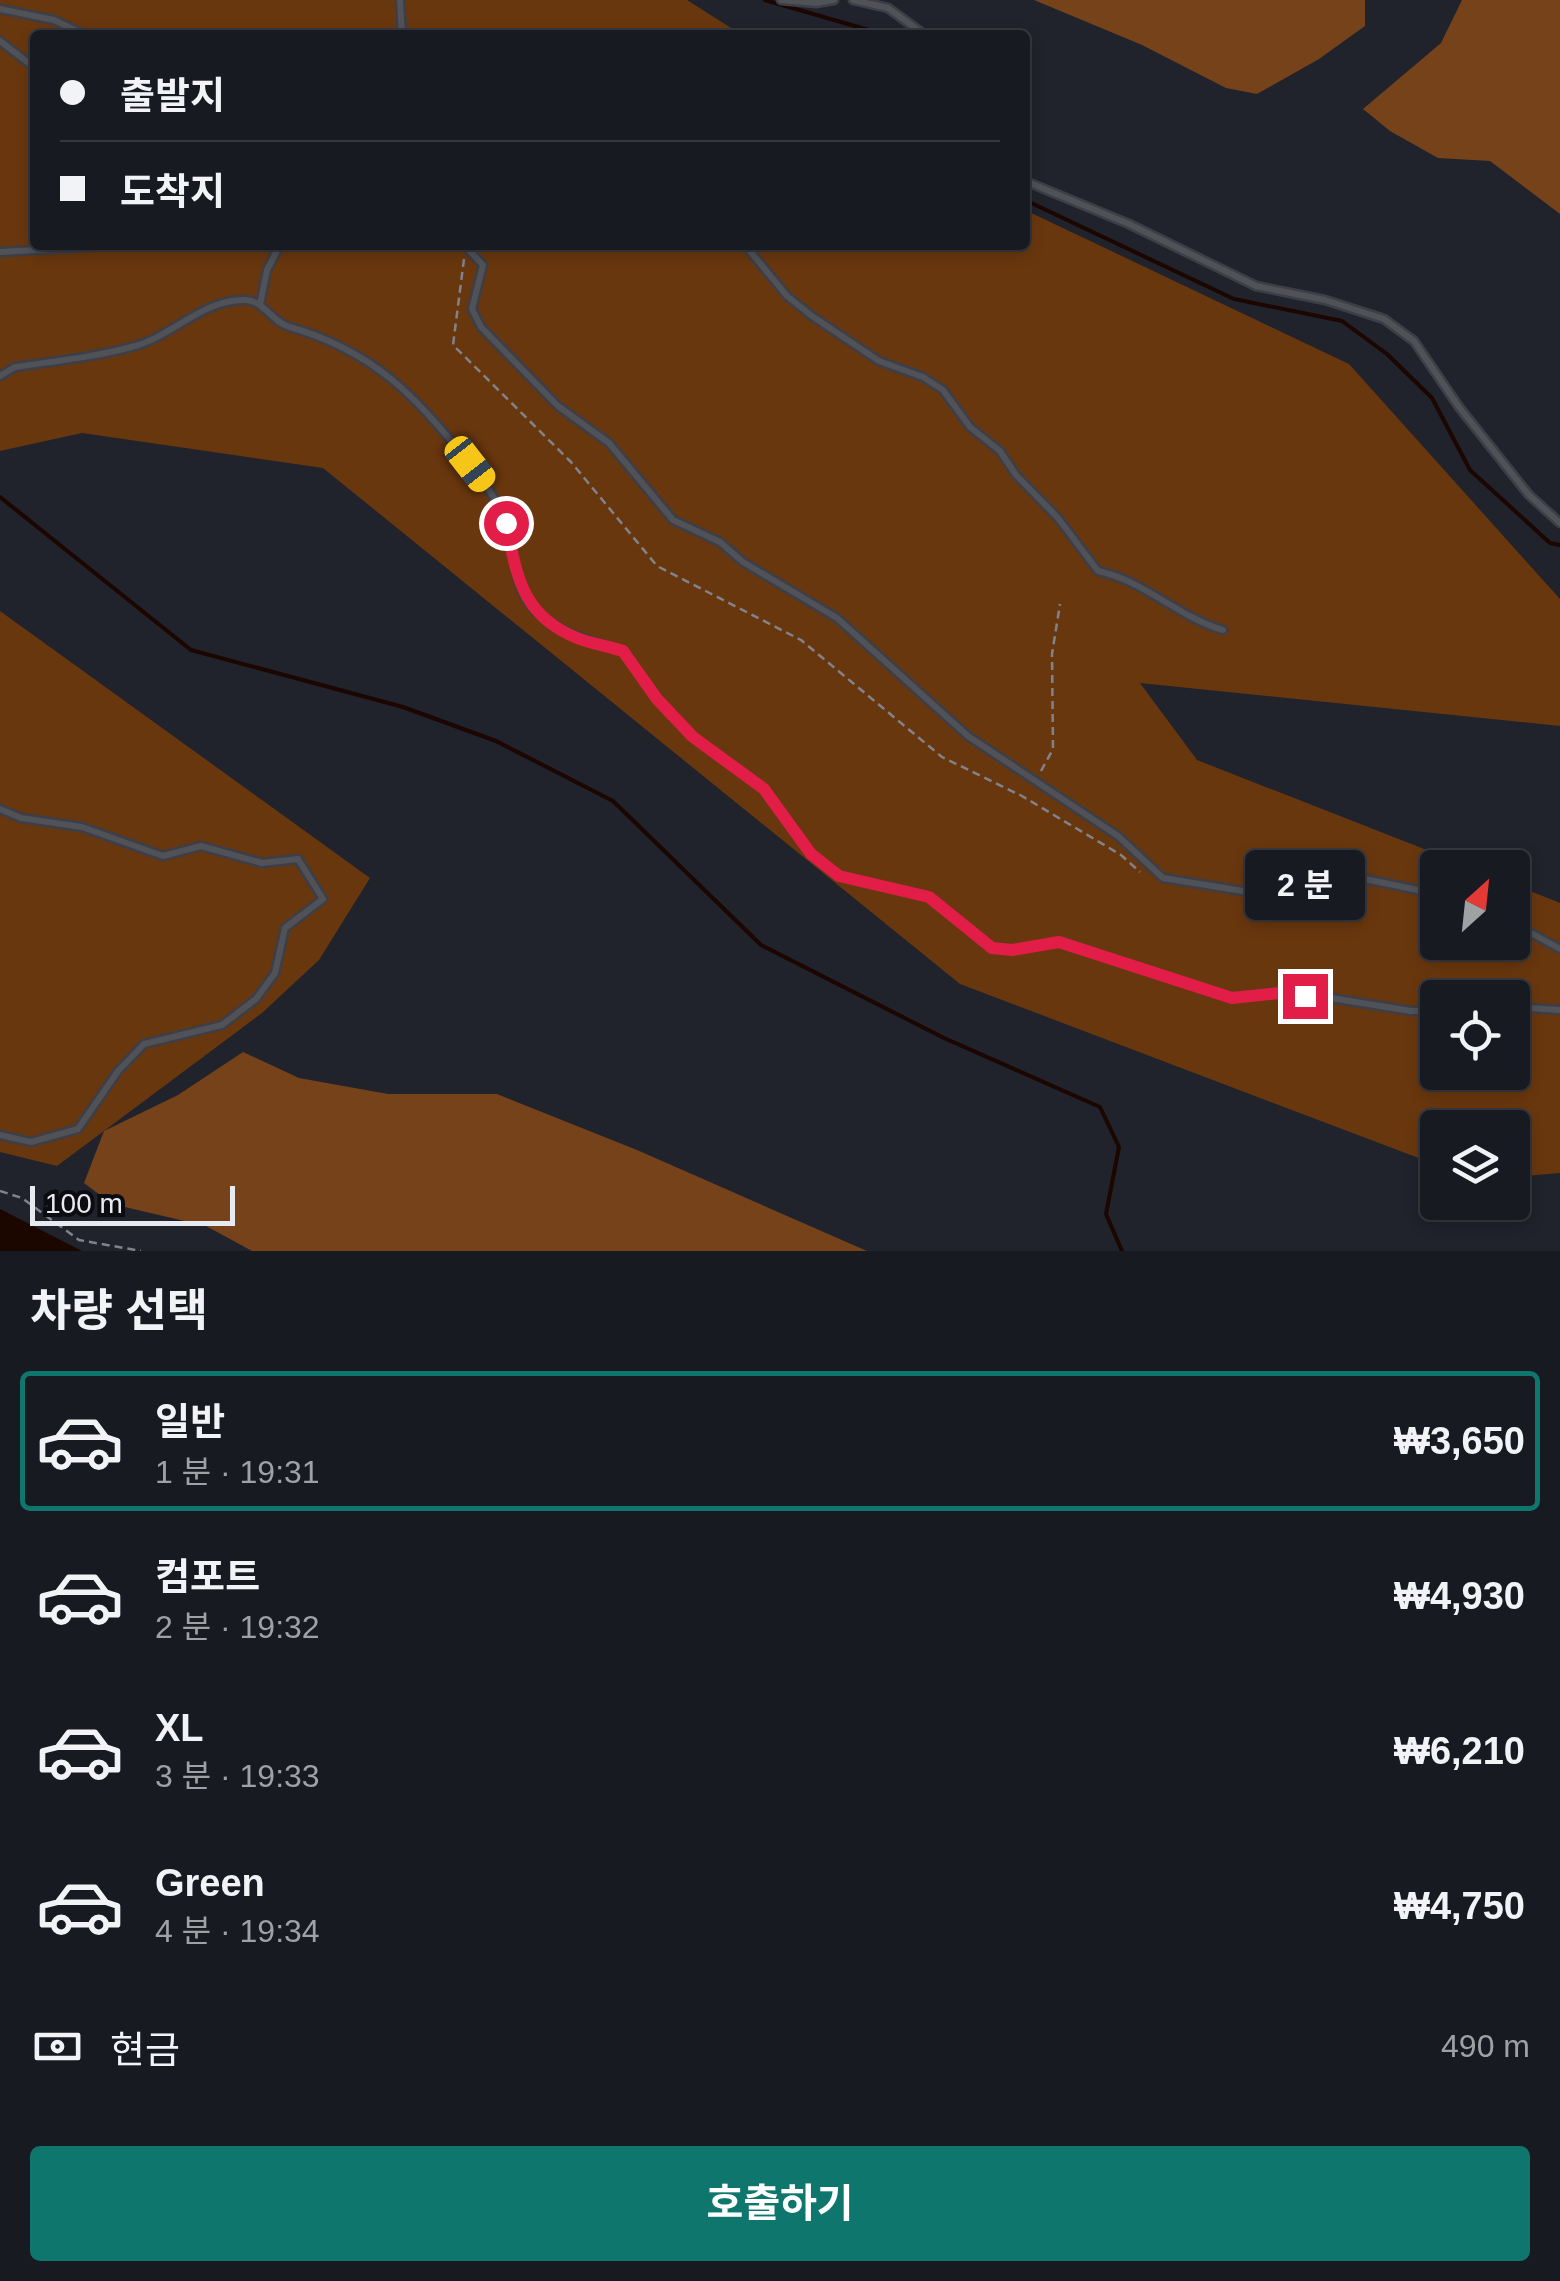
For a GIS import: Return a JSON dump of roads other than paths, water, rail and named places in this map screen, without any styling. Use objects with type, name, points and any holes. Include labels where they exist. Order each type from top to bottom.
[{"type":"lane","points":[[400,0],[402,30]]},
{"type":"lane","points":[[781,0],[834,0]]},
{"type":"lane","points":[[853,0],[888,8],[918,30]]},
{"type":"lane","points":[[0,8],[54,20],[75,30]]},
{"type":"lane","points":[[0,41],[30,64]]},
{"type":"lane","points":[[1030,182],[1129,224],[1256,286],[1325,300],[1384,319],[1414,341],[1459,408],[1529,495],[1560,523]]},
{"type":"lane","points":[[0,252],[35,250]]},
{"type":"lane","points":[[260,305],[268,270],[278,250]]},
{"type":"lane","points":[[470,250],[483,264],[472,309],[481,327],[558,406],[608,443],[673,520],[720,542],[743,562],[837,618],[968,736],[1118,836],[1163,878],[1249,892],[1311,872],[1336,873],[1420,891]]},
{"type":"lane","points":[[749,250],[787,296],[812,316],[879,361],[922,377],[943,390],[970,427],[1000,451],[1016,475],[1058,518],[1098,571],[1123,577],[1193,621],[1224,630]]},
{"type":"lane","points":[[0,376],[15,367],[138,346],[205,310],[246,300],[260,305],[274,321],[316,333],[387,372],[410,391],[489,488],[506,523],[522,592],[534,608],[558,629],[580,640],[623,651],[657,699],[693,737],[764,789],[811,854],[839,876],[929,897],[992,948],[1012,950],[1059,942],[1232,998],[1288,992],[1420,1011]]},
{"type":"lane","points":[[0,809],[21,818],[82,827],[163,856],[201,846],[262,864],[298,859],[323,899],[285,928],[275,972],[256,999],[222,1025],[144,1044],[118,1071],[78,1129],[31,1142],[0,1135]]},
{"type":"lane","points":[[1530,933],[1560,948]]},
{"type":"lane","points":[[1530,1008],[1560,1010]]},
{"type":"waterway","points":[[765,0],[869,30]]},
{"type":"waterway","points":[[1030,202],[1234,299],[1342,321],[1387,354],[1432,398],[1470,470],[1550,543],[1560,545]]},
{"type":"waterway","points":[[0,497],[191,650],[403,707],[496,741],[613,801],[761,945],[944,1038],[1100,1107],[1119,1147],[1106,1214],[1122,1251]]}]
